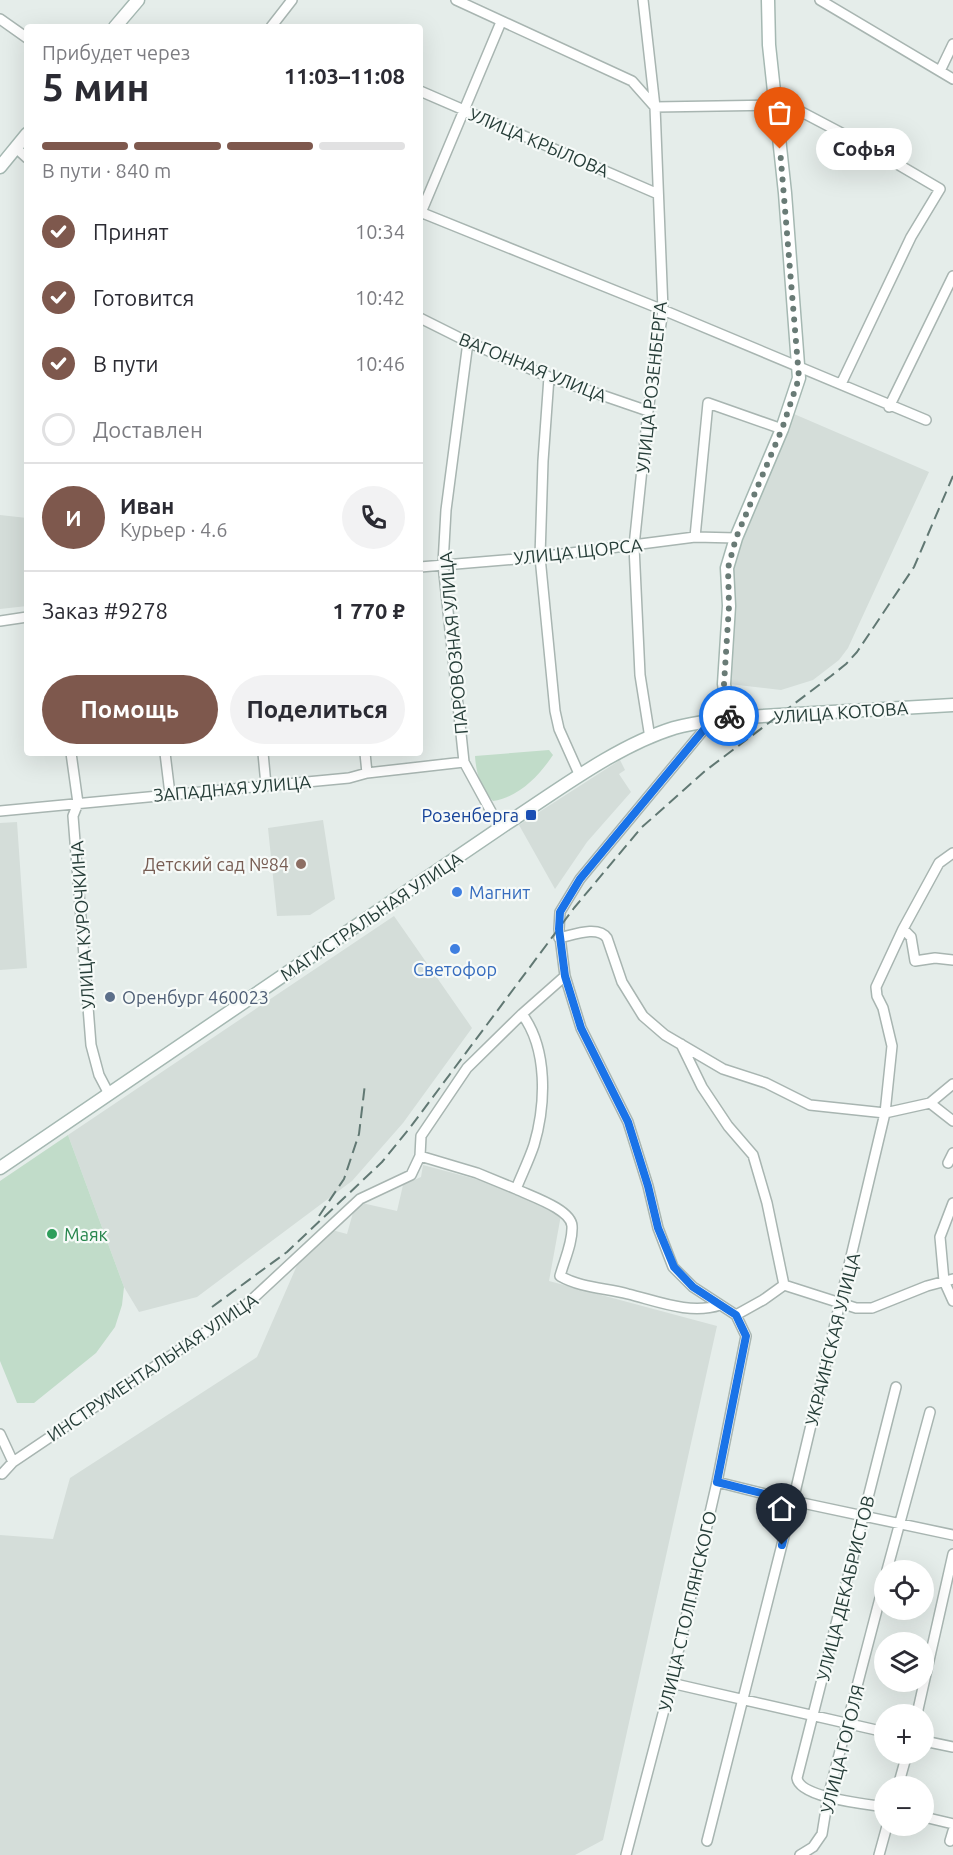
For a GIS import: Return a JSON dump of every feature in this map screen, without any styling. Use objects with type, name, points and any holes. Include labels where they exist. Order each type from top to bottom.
[{"type":"street","points":[[118,24],[138,0]]},
{"type":"street","points":[[273,24],[292,0]]},
{"type":"street","points":[[456,0],[632,81],[655,107],[775,105],[796,109],[820,120],[940,189],[911,237],[841,384]]},
{"type":"street","name":"УЛИЦА РОЗЕНБЕРГА","points":[[642,0],[655,107],[663,310],[648,411],[634,546],[640,675],[650,738]]},
{"type":"street","points":[[729,718],[724,684],[729,606],[728,568],[736,538],[782,429],[799,378],[785,193],[769,45],[768,0]]},
{"type":"street","points":[[820,0],[953,79]]},
{"type":"street","points":[[0,19],[24,36]]},
{"type":"street","points":[[423,206],[501,22]]},
{"type":"street","points":[[940,71],[953,44]]},
{"type":"street","name":"УЛИЦА КРЫЛОВА","points":[[423,92],[658,194]]},
{"type":"street","points":[[0,167],[24,138]]},
{"type":"street","points":[[16,148],[24,155]]},
{"type":"street","points":[[423,214],[663,310],[926,420]]},
{"type":"street","points":[[889,406],[953,276]]},
{"type":"street","name":"ВАГОННАЯ УЛИЦА","points":[[423,320],[549,377],[648,411]]},
{"type":"street","name":"ПАРОВОЗНАЯ УЛИЦА","points":[[468,342],[446,510],[443,564],[464,762],[500,828]]},
{"type":"street","points":[[549,377],[540,556],[555,711],[559,729],[580,776]]},
{"type":"street","points":[[694,537],[708,403],[782,429]]},
{"type":"street","name":"УЛИЦА ЩОРСА","points":[[423,567],[634,546],[694,537],[736,538]]},
{"type":"street","points":[[0,621],[24,617]]},
{"type":"street","name":"УЛИЦА КОТОВА","points":[[729,718],[953,705]]},
{"type":"street","name":"МАГИСТРАЛЬНАЯ УЛИЦА","points":[[0,1168],[580,776],[650,738],[682,726],[729,718]]},
{"type":"street","points":[[711,721],[580,879],[560,912],[559,938],[565,976],[581,1028],[628,1122],[648,1186],[658,1228],[674,1267],[693,1287],[736,1315],[784,1286]]},
{"type":"street","name":"УЛИЦА КУРОЧКИНА","points":[[71,756],[78,803],[73,816],[91,1045],[99,1075],[109,1095]]},
{"type":"street","points":[[165,756],[170,794]]},
{"type":"street","points":[[263,756],[266,785]]},
{"type":"street","points":[[365,756],[367,773]]},
{"type":"street","name":"ЗАПАДНАЯ УЛИЦА","points":[[0,811],[349,778],[367,773],[464,762]]},
{"type":"street","name":"УКРАИНСКАЯ УЛИЦА","points":[[707,1842],[793,1501],[885,1113],[892,1047],[876,987],[903,929],[939,863],[953,853]]},
{"type":"street","points":[[903,929],[911,938],[915,961],[935,958],[953,960]]},
{"type":"street","points":[[559,938],[597,932],[604,934],[622,982],[643,1016],[665,1035],[723,1069],[766,1083],[810,1105],[885,1113],[930,1103],[953,1084]]},
{"type":"street","name":"ИНСТРУМЕНТАЛЬНАЯ УЛИЦА","points":[[2,1474],[13,1462],[246,1305],[360,1199],[411,1175],[420,1156],[421,1136],[467,1068],[565,976]]},
{"type":"street","points":[[516,1189],[533,1146],[538,1124],[541,1083],[538,1048],[532,1027],[522,1014]]},
{"type":"street","points":[[680,1043],[702,1087],[728,1126],[753,1155],[767,1203],[784,1286]]},
{"type":"street","points":[[930,1103],[953,1120]]},
{"type":"street","points":[[948,1163],[953,1153]]},
{"type":"street","points":[[420,1156],[477,1173],[561,1210],[570,1218],[572,1232],[560,1276],[599,1289],[627,1293],[651,1301],[698,1309],[720,1305]]},
{"type":"street","points":[[953,1203],[940,1237],[953,1301]]},
{"type":"street","points":[[784,1286],[856,1308],[872,1308],[902,1295],[949,1280]]},
{"type":"street","name":"УЛИЦА СТОЛПЯНСКОГО","points":[[626,1855],[671,1683],[717,1482],[746,1336],[736,1315]]},
{"type":"street","name":"УЛИЦА ДЕКАБРИСТОВ","points":[[828,1797],[803,1788],[798,1784],[797,1778],[897,1387]]},
{"type":"street","points":[[890,1560],[930,1412]]},
{"type":"street","points":[[0,1434],[13,1462]]},
{"type":"street","points":[[717,1482],[793,1501],[953,1534]]},
{"type":"street","points":[[919,1704],[953,1554]]},
{"type":"street","name":"УЛИЦА ГОГОЛЯ","points":[[800,1855],[813,1847],[822,1834],[828,1797],[875,1620]]},
{"type":"street","points":[[671,1683],[874,1730]]},
{"type":"street","points":[[934,1743],[953,1747]]},
{"type":"street","points":[[828,1797],[874,1805]]},
{"type":"street","points":[[934,1819],[953,1824]]},
{"type":"street","points":[[879,1855],[884,1836]]},
{"type":"shaded area","points":[[794,414],[929,472],[848,648],[839,660],[813,680],[781,690],[729,684],[733,564]]},
{"type":"shaded area","points":[[0,515],[24,518],[24,606],[0,609]]},
{"type":"shaded area","points":[[620,760],[625,770],[619,774],[631,792],[587,842],[555,889],[519,825]]},
{"type":"shaded area","name":"Детский сад №84","points":[[323,820],[335,899],[310,915],[277,916],[268,828]]},
{"type":"shaded area","points":[[17,822],[27,968],[0,970],[0,823]]},
{"type":"shaded area","points":[[394,916],[472,1028],[403,1123],[352,1181],[197,1297],[139,1312],[124,1287],[68,1135]]},
{"type":"shaded area","points":[[423,1165],[498,1185],[561,1215],[549,1281],[717,1326],[603,1840],[575,1855],[0,1855],[0,1535],[53,1539],[70,1478],[257,1357],[298,1263],[332,1230],[347,1234],[354,1209],[362,1203],[397,1211],[403,1185],[421,1177]]},
{"type":"green space","points":[[549,750],[553,755],[535,778],[520,790],[493,801],[485,792],[478,775],[475,756]]},
{"type":"green space","name":"Маяк","points":[[68,1135],[124,1287],[122,1305],[115,1327],[96,1353],[34,1403],[17,1403],[0,1361],[0,1181]]},
{"type":"railway","points":[[212,1307],[287,1252],[382,1162],[574,908],[641,828],[705,771],[831,676],[857,652],[914,567],[953,476]]},
{"type":"railway","points":[[319,1216],[344,1179],[359,1134],[365,1084]]},
{"type":"way so far","points":[[729,716],[724,684],[729,606],[728,568],[736,538],[782,429],[799,378],[780,149]]},
{"type":"place","name":"Софья","points":[[780,149]]},
{"type":"place","name":"Розенберга","points":[[531,815]]},
{"type":"place","name":"Детский сад №84","points":[[301,864]]},
{"type":"place","name":"Магнит","points":[[457,892]]},
{"type":"place","name":"Светофор","points":[[455,949]]},
{"type":"place","name":"Оренбург 460023","points":[[110,997]]},
{"type":"place","name":"Маяк","points":[[52,1234]]},
{"type":"route","points":[[729,716],[729,718],[711,721],[580,879],[560,912],[559,938],[565,976],[581,1028],[628,1122],[648,1186],[658,1228],[674,1267],[693,1287],[736,1315],[746,1336],[717,1482],[793,1501],[782,1545]]}]
